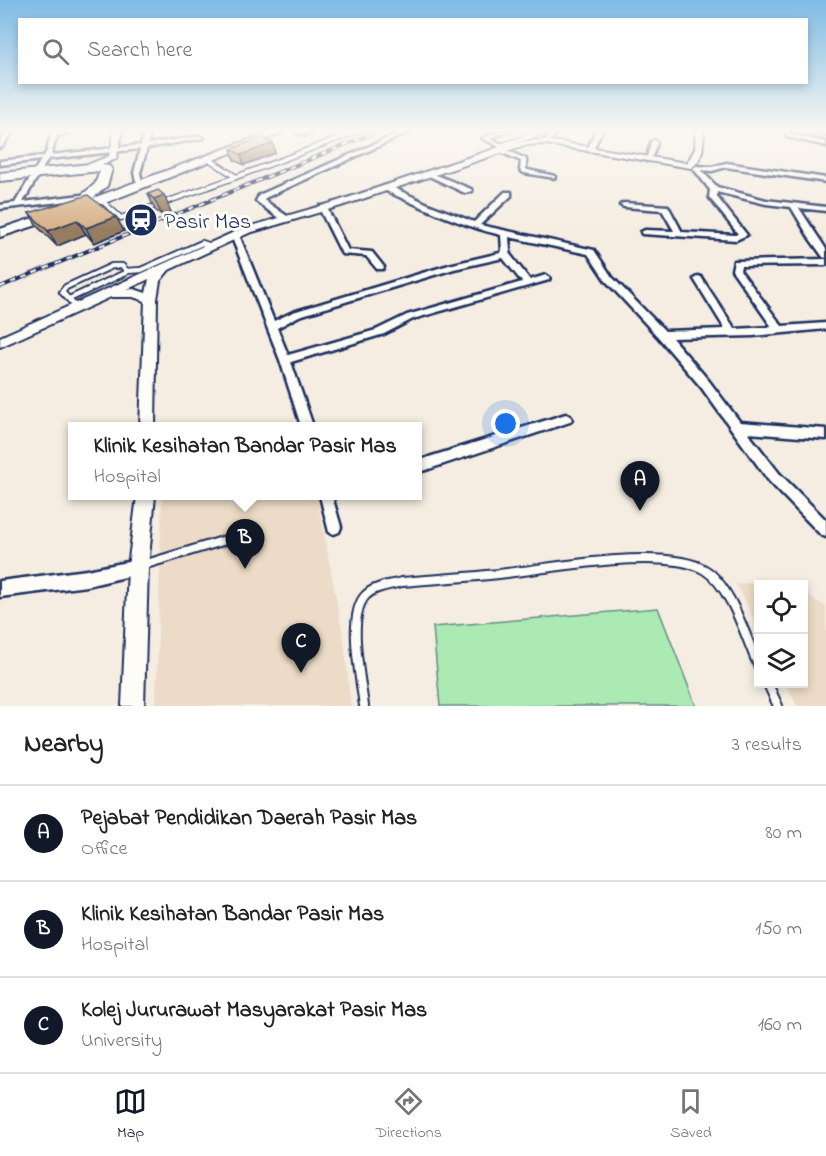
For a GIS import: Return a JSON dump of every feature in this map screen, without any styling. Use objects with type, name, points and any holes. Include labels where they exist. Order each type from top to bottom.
[{"type":"highway","points":[[101,186],[114,188],[190,163]]},
{"type":"highway","points":[[0,233],[197,163]]},
{"type":"highway","points":[[0,177],[90,167],[106,169],[95,198]]},
{"type":"street","points":[[16,205],[44,163]]},
{"type":"street","points":[[90,167],[101,163]]},
{"type":"street","points":[[139,181],[137,173],[140,163]]},
{"type":"street","points":[[284,218],[260,201],[262,197],[338,163]]},
{"type":"street","points":[[101,297],[235,235],[460,163]]},
{"type":"street","points":[[525,163],[523,170],[526,172],[553,177]]},
{"type":"street","points":[[667,163],[711,169],[726,165],[826,180]]},
{"type":"street","points":[[692,163],[692,167]]},
{"type":"street","points":[[692,167],[714,189],[748,198],[826,209]]},
{"type":"street","points":[[429,174],[468,191]]},
{"type":"street","points":[[387,188],[474,226],[505,235],[591,252],[609,279],[663,334],[705,384],[774,477],[826,530]]},
{"type":"street","points":[[645,232],[735,238],[743,236],[713,197],[714,189]]},
{"type":"street","points":[[474,226],[508,194]]},
{"type":"street","points":[[0,207],[95,198]]},
{"type":"street","points":[[624,205],[665,208],[679,234]]},
{"type":"street","points":[[795,206],[826,255]]},
{"type":"street","points":[[323,208],[345,252],[369,254],[380,267]]},
{"type":"street","points":[[235,235],[285,360],[305,422]]},
{"type":"street","points":[[505,235],[505,254],[527,282]]},
{"type":"street","points":[[271,327],[296,314],[505,254]]},
{"type":"street","points":[[780,330],[736,270],[737,263],[826,262]]},
{"type":"street","points":[[148,422],[151,299],[154,280],[170,265]]},
{"type":"street","points":[[285,360],[365,337],[410,317],[546,278]]},
{"type":"street","points":[[698,279],[732,333]]},
{"type":"street","points":[[0,342],[73,303],[118,293],[134,293],[151,299]]},
{"type":"street","points":[[663,334],[732,333],[826,326]]},
{"type":"street","points":[[422,465],[566,419]]},
{"type":"street","points":[[737,427],[826,434]]},
{"type":"street","points":[[134,706],[138,567],[145,500]]},
{"type":"street","points":[[327,500],[334,527]]},
{"type":"street","points":[[0,589],[87,578],[138,567]]},
{"type":"lane","points":[[215,163],[236,177]]},
{"type":"lane","points":[[95,198],[120,218],[124,218],[273,163]]},
{"type":"lane","points":[[126,271],[122,266],[112,266],[66,287],[62,292],[73,303],[126,271],[141,270],[202,243],[211,246]]},
{"type":"lane","points":[[138,567],[239,536]]},
{"type":"lane","points":[[364,706],[356,619],[359,605],[366,595],[402,582],[627,560],[685,563],[704,570],[713,578],[725,595],[754,655]]},
{"type":"lane","points":[[770,688],[778,706]]},
{"type":"shaded area","points":[[162,500],[318,500],[344,641],[351,706],[156,706]]},
{"type":"shaded area","points":[[754,582],[754,620],[737,584]]},
{"type":"shaded area","points":[[808,596],[826,607],[826,706],[797,706],[788,688],[808,688]]},
{"type":"green space","points":[[658,608],[696,706],[440,706],[433,627]]},
{"type":"building","points":[[158,190],[164,195],[154,199],[148,194]]},
{"type":"building","points":[[88,195],[116,217],[86,228],[77,220],[48,231],[29,213]]},
{"type":"railway","points":[[0,287],[301,163]]},
{"type":"place","name":"Pasir Mas","points":[[141,220]]},
{"type":"place","name":"Pejabat Pendidikan Daerah Pasir Mas","points":[[640,511]]},
{"type":"place","name":"Klinik Kesihatan Bandar Pasir Mas","points":[[245,569]]},
{"type":"place","name":"Kolej Jururawat Masyarakat Pasir Mas","points":[[301,673]]}]
